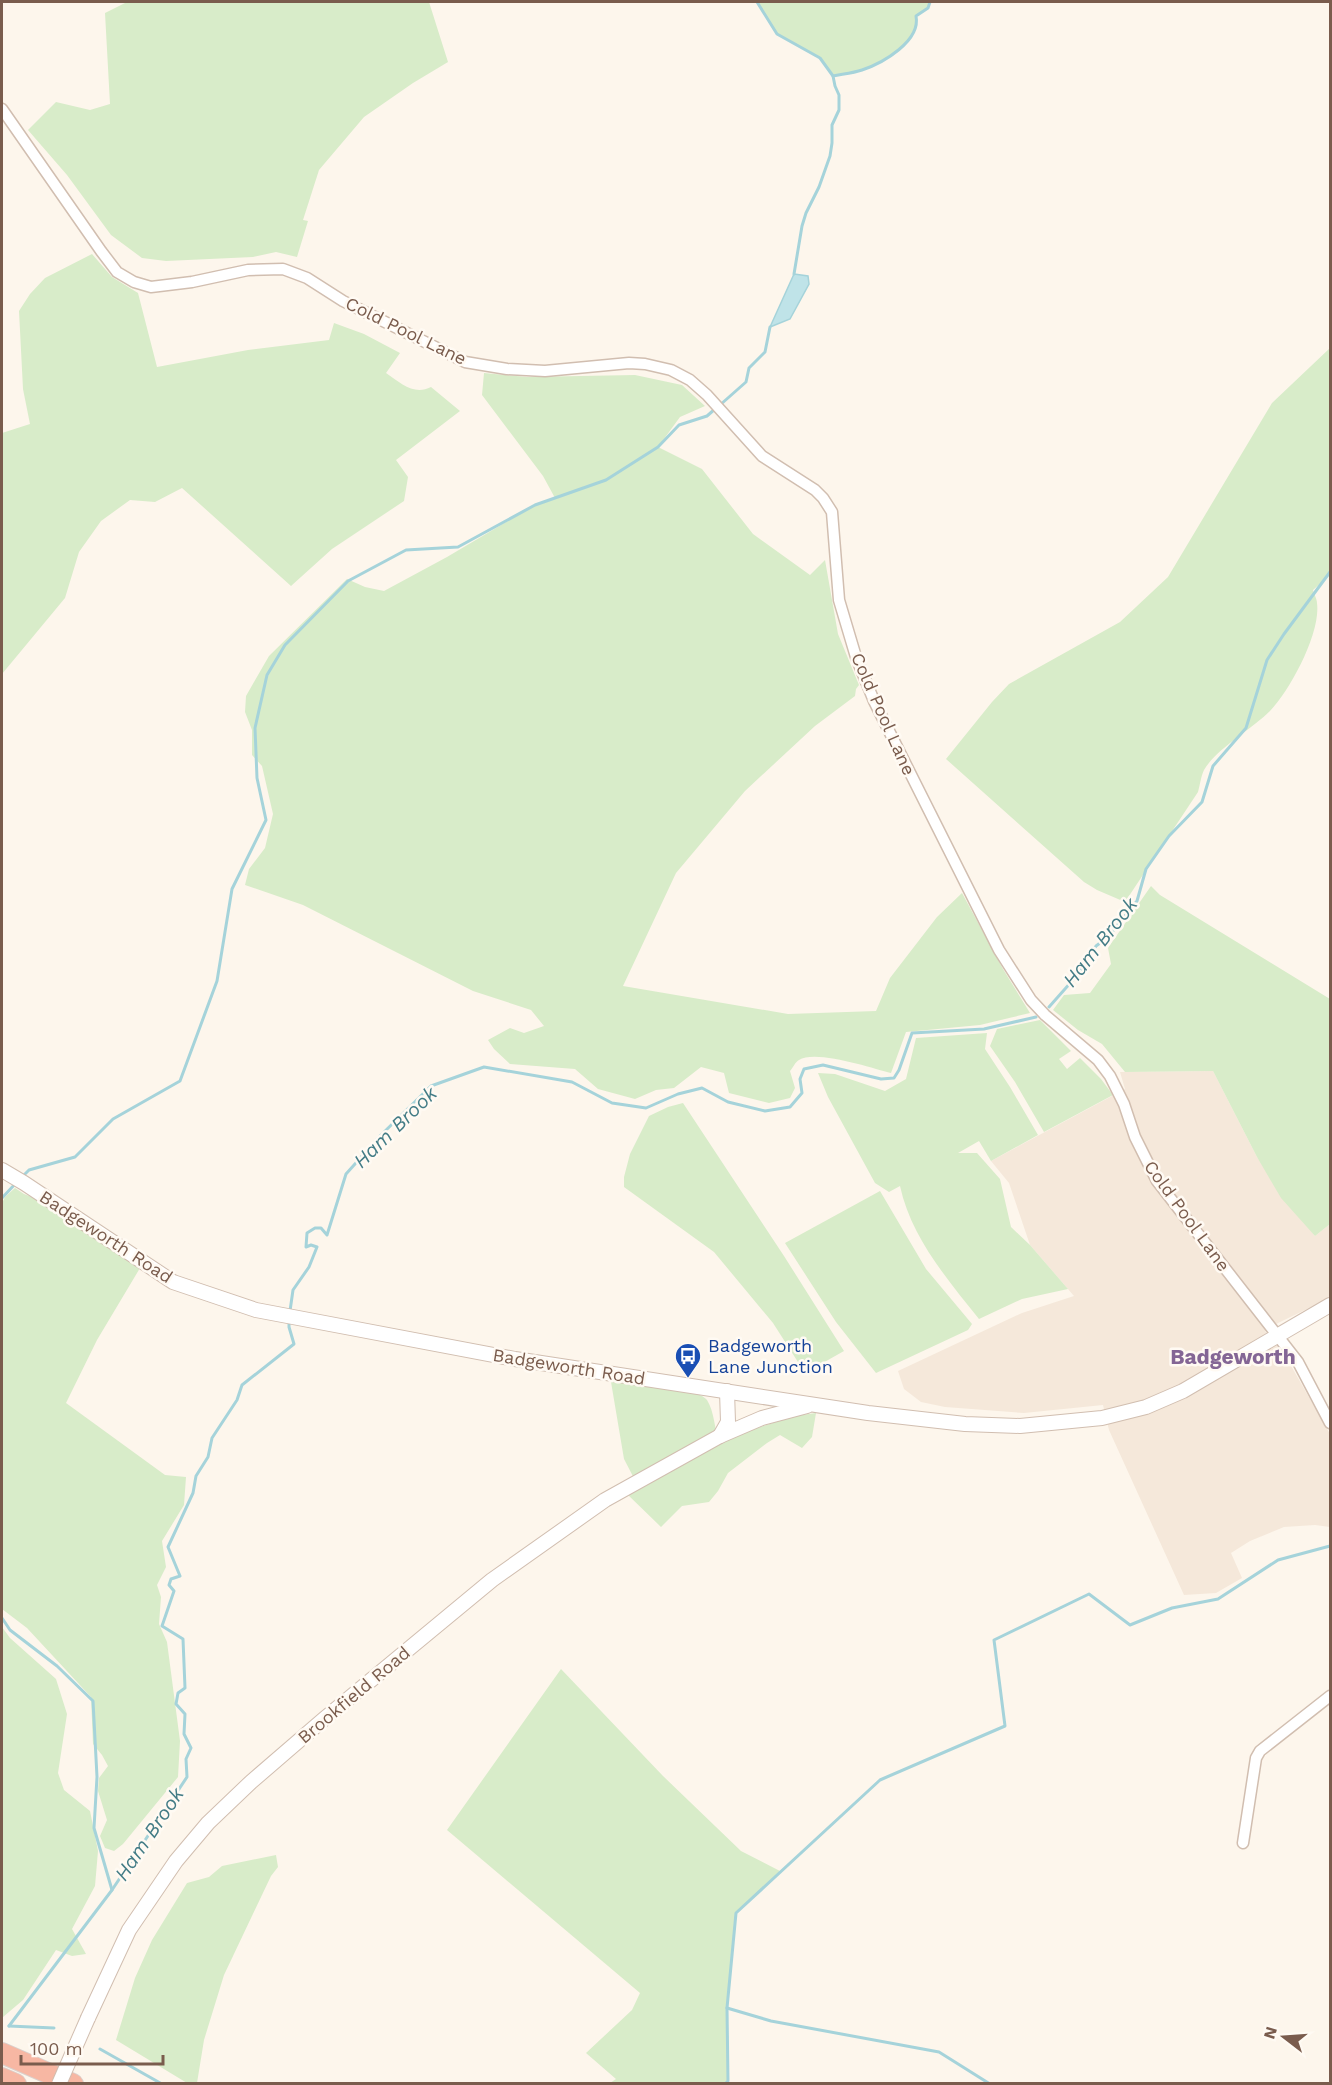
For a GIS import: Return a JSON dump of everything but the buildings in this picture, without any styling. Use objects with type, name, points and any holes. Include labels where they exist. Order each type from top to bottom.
[{"type":"highway","points":[[2,2053],[73,2084]]},
{"type":"highway","points":[[2,2078],[16,2084]]},
{"type":"street","name":"Cold Pool Lane","points":[[2,109],[100,251],[117,272],[134,282],[151,287],[192,282],[248,270],[283,269],[307,278],[343,301],[465,362],[507,369],[545,370],[629,363],[671,370],[690,380],[707,395],[762,456],[815,490],[832,512],[839,600],[856,657],[873,701],[999,950],[1031,999],[1045,1015],[1098,1060],[1110,1076],[1124,1104],[1135,1137],[1157,1180],[1298,1362],[1330,1422]]},
{"type":"street","name":"Badgeworth Road","points":[[2,1170],[24,1182],[173,1282],[256,1310],[515,1359],[916,1419],[1020,1426],[1102,1418],[1146,1407],[1171,1398],[1330,1305]]},
{"type":"street","points":[[720,1436],[728,1422],[727,1392]]},
{"type":"street","points":[[759,1396],[768,1402],[762,1418]]},
{"type":"street","name":"Brookfield Road","points":[[59,2084],[129,1930],[176,1861],[208,1823],[251,1782],[510,1567],[605,1500],[720,1436],[762,1418],[813,1405]]},
{"type":"street","points":[[1243,1843],[1256,1758],[1260,1751],[1330,1696]]},
{"type":"shaded area","points":[[1213,1071],[1257,1157],[1315,1236],[1330,1224],[1330,1298],[1265,1331],[1286,1357],[1330,1434],[1330,1527],[1315,1525],[1284,1527],[1250,1541],[1231,1553],[1242,1578],[1216,1593],[1184,1595],[1109,1430],[1103,1405],[1024,1413],[945,1407],[921,1402],[904,1389],[898,1371],[1022,1313],[1074,1296],[1030,1245],[1009,1183],[991,1161],[1125,1089],[1120,1072]]},
{"type":"green space","points":[[127,2],[429,2],[448,62],[364,117],[319,170],[303,220],[308,221],[297,257],[276,252],[253,257],[166,261],[142,258],[111,235],[67,175],[28,130],[56,102],[90,110],[110,104],[105,13]]},
{"type":"green space","points":[[757,2],[930,2],[928,8],[917,16],[913,34],[899,50],[871,67],[833,76],[820,58],[777,34]]},
{"type":"green space","points":[[92,254],[112,277],[138,293],[157,367],[248,350],[329,340],[334,323],[364,334],[400,353],[386,373],[413,389],[431,387],[460,411],[396,460],[408,477],[404,501],[332,549],[291,586],[182,488],[155,502],[130,500],[101,521],[79,552],[65,598],[2,674],[2,433],[30,424],[23,389],[19,311],[30,294],[45,278]]},
{"type":"green space","points":[[1330,348],[1330,575],[1313,590],[1317,601],[1317,615],[1309,645],[1295,676],[1278,702],[1210,762],[1203,772],[1198,792],[1125,902],[1084,882],[946,759],[1009,684],[1120,622],[1168,577],[1272,403]]},
{"type":"green space","points":[[484,373],[527,377],[635,375],[682,385],[705,406],[680,417],[658,447],[702,469],[753,534],[810,575],[825,560],[838,634],[859,685],[855,696],[815,726],[745,791],[676,873],[623,986],[788,1014],[876,1011],[890,978],[937,917],[962,893],[1030,1013],[980,1025],[906,1032],[891,1073],[830,1058],[807,1057],[798,1061],[790,1071],[795,1088],[790,1098],[769,1103],[729,1093],[724,1073],[701,1067],[674,1088],[656,1090],[635,1099],[598,1089],[575,1069],[510,1064],[488,1040],[510,1028],[524,1033],[544,1026],[531,1010],[473,991],[303,905],[245,885],[249,869],[265,848],[273,814],[262,766],[252,755],[252,730],[245,712],[246,696],[269,656],[347,579],[365,587],[384,591],[535,505],[555,498],[543,476],[482,395]]},
{"type":"green space","points":[[1151,886],[1160,895],[1330,999],[1330,1224],[1315,1236],[1281,1198],[1257,1157],[1213,1071],[1125,1072],[1102,1044],[1078,1030],[1053,1010],[1064,995],[1090,993],[1111,964],[1108,948]]},
{"type":"green space","points":[[1040,1020],[1071,1051],[1059,1059],[1067,1069],[1080,1058],[1113,1095],[1044,1132],[1015,1082],[990,1046],[997,1029]]},
{"type":"green space","points":[[987,1033],[985,1049],[1038,1135],[991,1161],[979,1141],[958,1153],[977,1153],[1000,1179],[1011,1227],[1030,1245],[1068,1289],[1022,1299],[979,1319],[921,1240],[905,1205],[900,1186],[889,1192],[875,1183],[828,1097],[818,1073],[835,1074],[885,1091],[906,1079],[916,1038]]},
{"type":"green space","points":[[683,1103],[844,1351],[805,1373],[773,1323],[714,1252],[624,1187],[630,1154],[649,1116]]},
{"type":"green space","points":[[15,1188],[39,1200],[140,1268],[97,1340],[66,1403],[165,1475],[186,1477],[184,1505],[162,1541],[166,1567],[157,1585],[161,1597],[159,1624],[167,1642],[180,1741],[178,1777],[123,1844],[114,1851],[105,1848],[100,1836],[107,1820],[98,1791],[99,1778],[108,1766],[93,1744],[91,1697],[27,1628],[2,1609],[2,1203]]},
{"type":"green space","points":[[880,1191],[926,1269],[972,1324],[968,1330],[876,1373],[836,1322],[785,1243]]},
{"type":"green space","points":[[611,1382],[677,1389],[701,1396],[707,1400],[711,1409],[718,1441],[794,1416],[816,1413],[812,1437],[802,1448],[780,1435],[728,1473],[709,1502],[682,1506],[661,1527],[626,1493],[638,1486],[624,1459]]},
{"type":"green space","points":[[2,1627],[10,1638],[56,1679],[67,1714],[58,1773],[64,1790],[90,1811],[98,1851],[95,1886],[72,1929],[86,1954],[72,1956],[56,1950],[23,2000],[3,2017]]},
{"type":"green space","points":[[561,1669],[663,1776],[741,1851],[780,1871],[736,1913],[727,2008],[728,2081],[725,2083],[610,2083],[616,2079],[586,2053],[632,2010],[640,1993],[447,1830]]},
{"type":"green space","points":[[276,1855],[278,1867],[271,1876],[224,1975],[204,2040],[197,2083],[187,2083],[116,2040],[135,1978],[152,1940],[187,1883],[209,1877],[222,1866]]},
{"type":"water","points":[[794,274],[808,276],[809,284],[790,319],[770,327]]},
{"type":"waterway","points":[[757,2],[777,34],[820,58],[833,76],[839,95],[839,110],[832,125],[830,156],[802,226],[794,274]]},
{"type":"waterway","points":[[833,76],[871,67],[899,50],[913,34],[916,16],[928,8],[930,2]]},
{"type":"waterway","points":[[720,405],[746,382],[749,368],[765,352],[770,327]]},
{"type":"waterway","points":[[21,1178],[29,1170],[75,1157],[113,1119],[180,1081],[217,981],[232,889],[266,820],[257,778],[255,728],[267,675],[285,645],[348,581],[406,550],[458,547],[535,505],[606,480],[658,447],[679,425],[707,416],[715,409]]},
{"type":"waterway","name":"Ham Brook","points":[[1049,1007],[1080,972],[1096,946],[1108,937],[1137,901],[1146,869],[1169,836],[1202,802],[1213,766],[1246,728],[1267,660],[1330,572]]},
{"type":"waterway","name":"Ham Brook","points":[[290,1311],[293,1290],[309,1267],[317,1247],[311,1245],[306,1247],[307,1233],[315,1228],[321,1228],[327,1235],[346,1174],[380,1136],[431,1086],[484,1067],[572,1082],[612,1103],[646,1108],[678,1094],[702,1088],[728,1102],[765,1111],[790,1107],[802,1093],[800,1079],[804,1069],[823,1065],[881,1079],[894,1078],[912,1033],[984,1029],[1036,1017]]},
{"type":"waterway","points":[[2,1198],[16,1183]]},
{"type":"waterway","name":"Ham Brook","points":[[9,2026],[112,1890],[187,1777],[186,1759],[191,1748],[184,1734],[185,1714],[176,1704],[178,1693],[185,1688],[183,1639],[162,1626],[174,1591],[169,1585],[171,1579],[180,1576],[168,1547],[193,1493],[196,1476],[208,1457],[212,1438],[237,1400],[242,1385],[294,1344],[289,1321]]},
{"type":"waterway","points":[[725,2084],[728,2081],[727,2008],[736,1913],[880,1780],[1005,1726],[994,1640],[1089,1594],[1130,1625],[1172,1608],[1218,1599],[1278,1560],[1330,1546]]},
{"type":"waterway","points":[[2,1618],[10,1630],[57,1666],[93,1701],[97,1777],[94,1828],[112,1890]]},
{"type":"waterway","points":[[727,2008],[771,2021],[939,2052],[990,2084]]},
{"type":"waterway","points":[[9,2026],[54,2028]]},
{"type":"waterway","points":[[100,2049],[162,2084]]},
{"type":"place","name":"Badgeworth Lane Junction","points":[[688,1379]]},
{"type":"district","name":"Badgeworth","points":[[1233,1357]]}]
